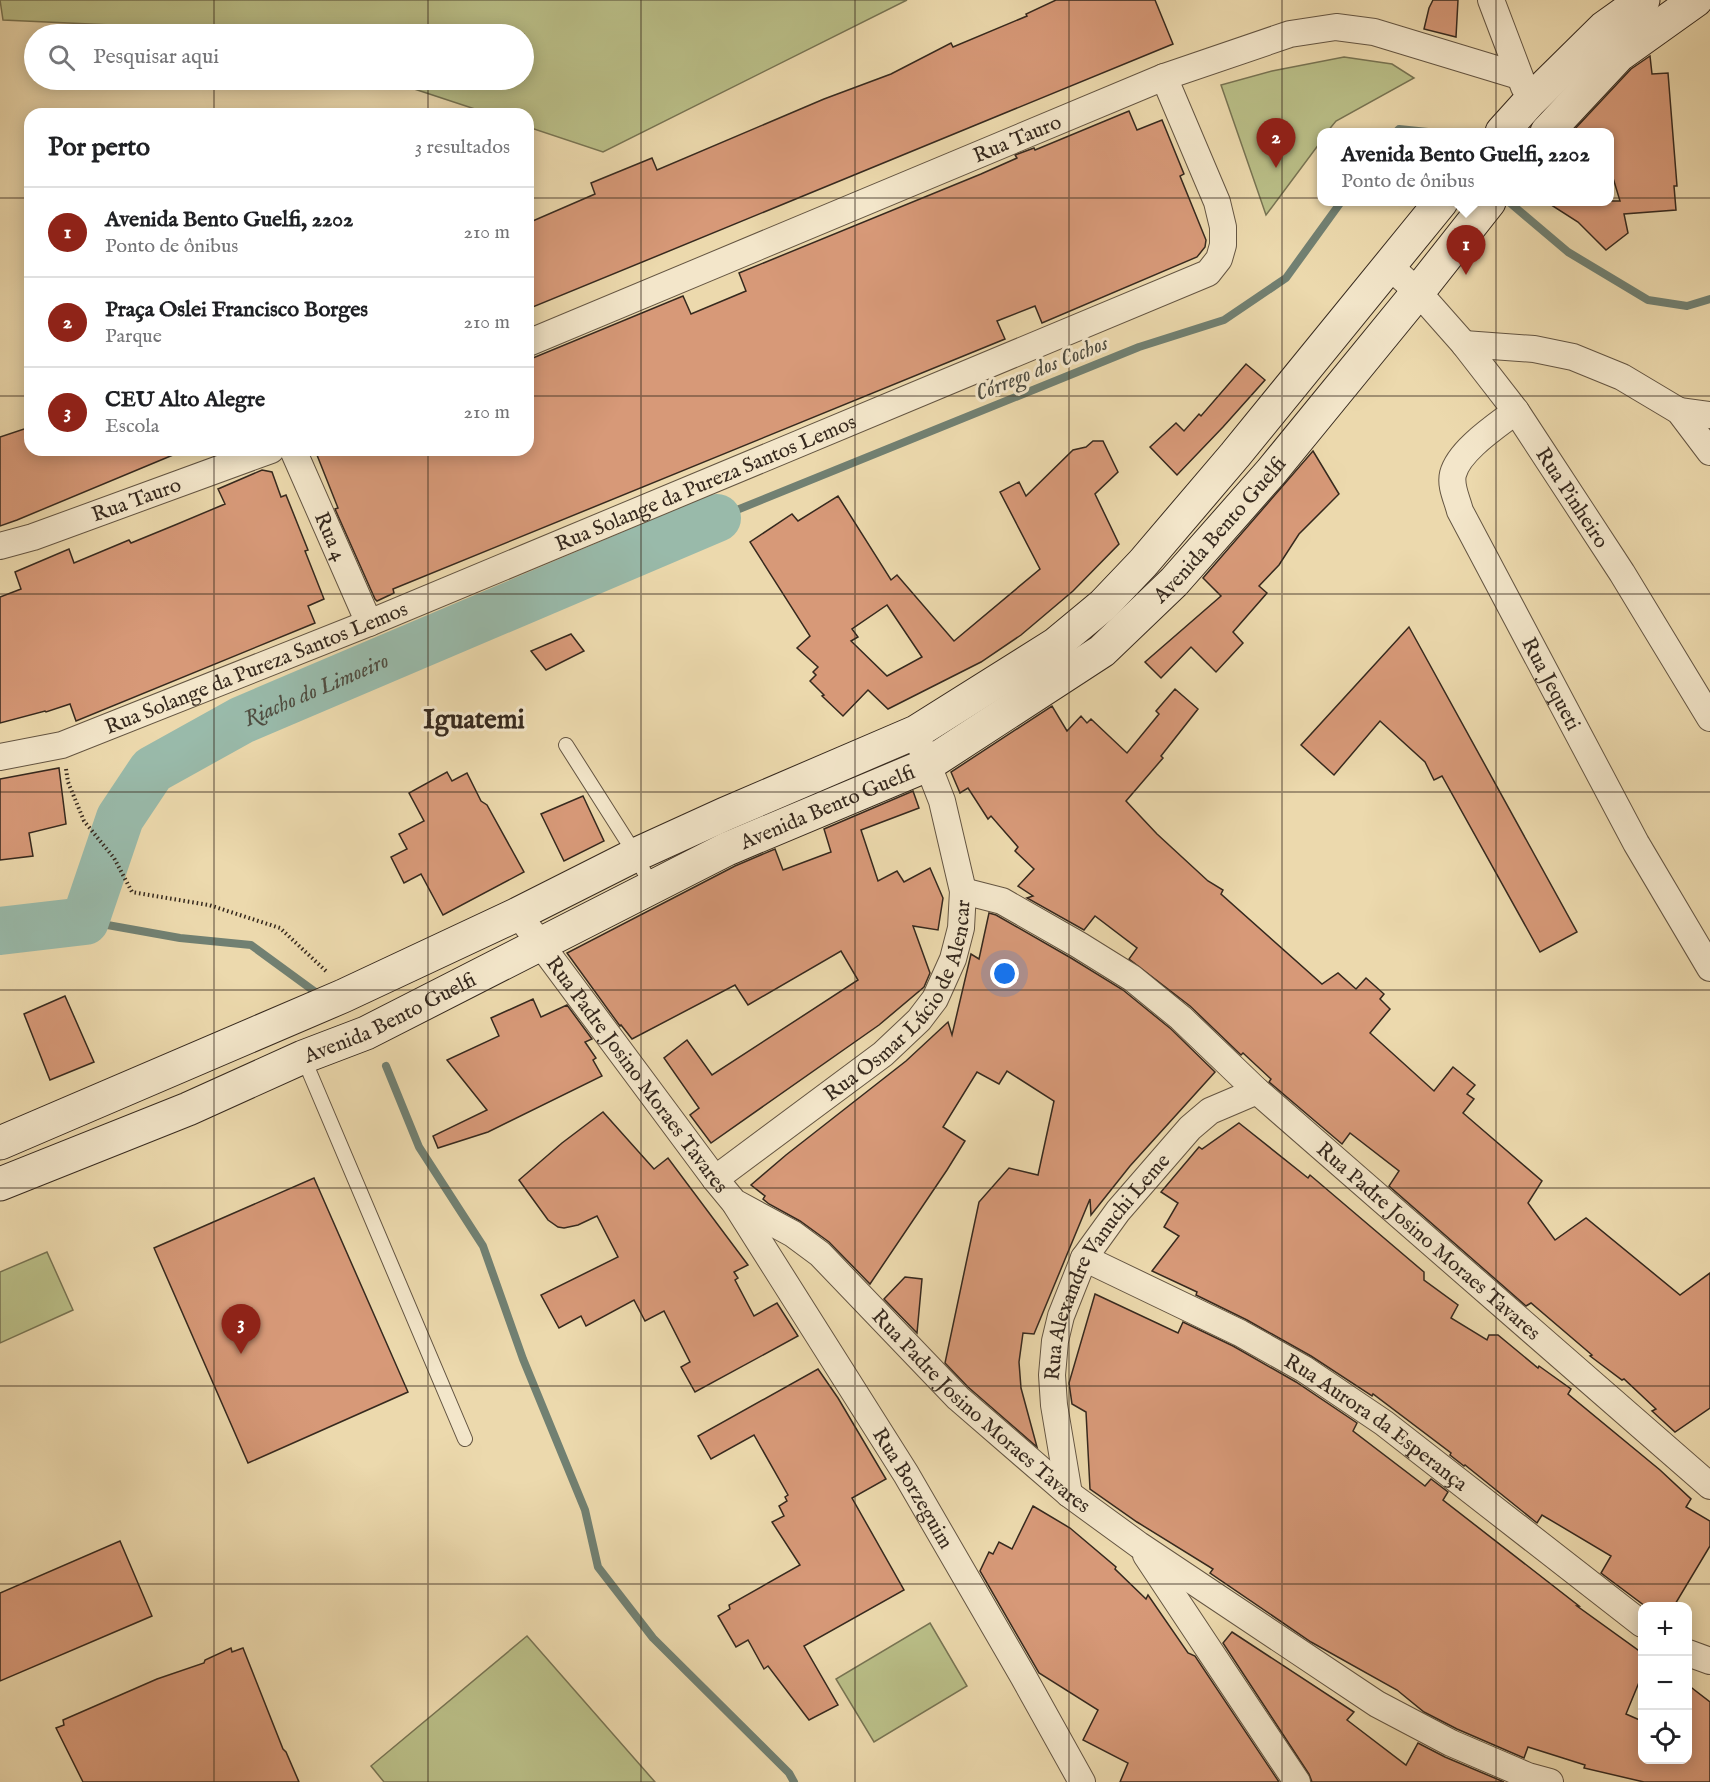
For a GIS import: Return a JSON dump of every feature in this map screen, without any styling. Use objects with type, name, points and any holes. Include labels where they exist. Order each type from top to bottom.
[{"type":"main road","points":[[1504,128],[1525,88],[1643,0]]},
{"type":"main road","points":[[1551,128],[1619,55],[1696,0]]},
{"type":"main road","name":"Avenida Bento Guelfi","points":[[0,1184],[188,1108],[303,1057],[366,1033],[727,849],[927,765],[1102,651],[1174,582],[1271,472],[1485,206]]},
{"type":"main road","name":"Avenida Bento Guelfi","points":[[0,1143],[343,996],[518,914],[634,855],[916,732],[1056,644],[1103,605],[1143,563],[1235,455],[1431,213]]},
{"type":"street","points":[[1491,0],[1525,88],[1551,128]]},
{"type":"street","name":"Rua Tauro","points":[[534,340],[1164,77],[1290,34],[1336,27],[1374,32],[1525,88]]},
{"type":"street","name":"Rua Solange da Pureza Santos Lemos","points":[[0,757],[62,745],[369,623],[1208,273],[1219,259],[1223,245],[1223,227],[1217,202],[1164,77]]},
{"type":"street","name":"Rua Pinheiro","points":[[1388,265],[1418,291],[1464,344],[1516,411],[1622,573],[1710,718]]},
{"type":"street","points":[[1464,344],[1534,349],[1573,357],[1622,377],[1679,411],[1710,452]]},
{"type":"street","name":"Rua Jequeti","points":[[1516,411],[1475,443],[1458,463],[1453,474],[1452,486],[1460,511],[1635,843],[1710,968]]},
{"type":"street","points":[[1679,411],[1710,415]]},
{"type":"street","name":"Rua Tauro","points":[[0,546],[33,537],[254,456]]},
{"type":"street","name":"Rua 4","points":[[296,456],[369,623]]},
{"type":"street","name":"Rua Osmar Lúcio de Alencar","points":[[715,1179],[883,1054],[919,1020],[935,999],[953,959],[961,927],[963,891],[942,801],[916,732]]},
{"type":"street","name":"Rua Padre Josino Moraes Tavares","points":[[963,891],[1002,901],[1132,978],[1181,1018],[1257,1091],[1710,1486]]},
{"type":"street","name":"Rua Padre Josino Moraes Tavares","points":[[518,914],[715,1179],[735,1202],[793,1234],[820,1254],[958,1398],[1069,1494],[1139,1545],[1377,1704],[1452,1743],[1528,1776],[1550,1782]]},
{"type":"street","name":"Rua Alexandre Vanuchi Leme","points":[[1069,1494],[1054,1405],[1052,1375],[1055,1341],[1061,1316],[1084,1258],[1118,1210],[1190,1128],[1210,1111],[1257,1091]]},
{"type":"street","name":"Rua Borzeguim","points":[[735,1202],[906,1474],[1082,1782]]},
{"type":"street","name":"Rua Aurora da Esperança","points":[[1084,1258],[1240,1333],[1304,1369],[1384,1423],[1638,1621]]},
{"type":"street","points":[[1139,1545],[1297,1782]]},
{"type":"street","points":[[1692,1654],[1710,1661]]},
{"type":"lane","points":[[566,746],[652,886]]},
{"type":"lane","points":[[303,1057],[465,1439]]},
{"type":"path","points":[[62,745],[68,782],[84,821],[114,858],[132,892],[208,905],[280,928],[333,978]]},
{"type":"green space","points":[[0,0],[907,0],[603,152],[534,129],[534,108],[472,108],[417,90],[534,90],[534,24],[90,24],[3,20]]},
{"type":"green space","points":[[1344,57],[1392,64],[1414,78],[1336,121],[1330,128],[1317,128],[1317,147],[1266,215],[1221,85],[1272,71]]},
{"type":"green space","points":[[47,1252],[73,1310],[0,1343],[0,1272]]},
{"type":"green space","points":[[930,1623],[967,1686],[874,1742],[836,1679]]},
{"type":"green space","points":[[527,1636],[655,1782],[384,1782],[371,1766]]},
{"type":"building","points":[[1056,0],[1155,0],[1173,44],[534,307],[534,220],[595,194],[591,183],[652,158],[657,170],[824,99],[891,74],[951,43],[953,47],[1027,16],[1026,14]]},
{"type":"building","points":[[1433,0],[1458,0],[1456,37],[1424,29]]},
{"type":"building","points":[[1650,56],[1652,74],[1668,73],[1677,186],[1674,186],[1676,210],[1624,214],[1628,233],[1606,250],[1578,222],[1553,206],[1614,206],[1614,201],[1620,201],[1614,181],[1614,128],[1576,128],[1631,69]]},
{"type":"building","points":[[1129,111],[1137,130],[1162,120],[1184,174],[1180,176],[1206,240],[1205,247],[1197,257],[1042,323],[1035,306],[997,321],[1005,339],[393,589],[394,593],[377,601],[375,599],[335,509],[338,508],[317,456],[534,456],[534,358],[683,296],[691,314],[746,291],[739,273],[981,174],[1017,158],[1015,155],[1034,148],[1035,150]]},
{"type":"building","points":[[1246,364],[1265,380],[1177,475],[1150,447],[1176,423],[1184,431],[1199,414],[1201,416]]},
{"type":"building","points":[[24,429],[24,456],[171,456],[0,526],[0,437]]},
{"type":"building","points":[[1093,441],[1103,441],[1118,472],[1095,494],[1119,544],[1073,591],[1021,635],[981,662],[888,709],[868,690],[843,716],[822,696],[824,695],[810,681],[816,675],[813,672],[818,667],[797,648],[810,636],[750,542],[792,514],[798,521],[838,496],[891,580],[897,575],[954,641],[1040,569],[1000,492],[1019,482],[1026,496],[1073,450],[1086,447]],"holes":[[[887,605],[922,657],[887,676],[851,641],[858,637],[852,629]]]},
{"type":"building","points":[[1313,451],[1339,494],[1299,534],[1279,565],[1259,586],[1267,593],[1233,632],[1243,643],[1216,672],[1191,647],[1161,678],[1145,662],[1221,596],[1203,578]]},
{"type":"building","points":[[262,470],[272,472],[281,497],[286,495],[308,550],[305,551],[324,599],[308,606],[315,623],[76,721],[70,704],[0,723],[0,597],[21,589],[15,572],[69,549],[74,563],[129,540],[131,543],[175,525],[225,504],[218,489]]},
{"type":"building","points":[[1409,627],[1577,932],[1540,952],[1442,776],[1434,780],[1425,762],[1380,721],[1334,775],[1301,745]]},
{"type":"building","points":[[571,634],[584,651],[546,670],[531,651]]},
{"type":"building","points":[[1175,689],[1198,709],[1161,756],[1163,758],[1126,801],[1157,834],[1208,881],[1223,890],[1221,894],[1322,984],[1338,973],[1356,989],[1366,978],[1384,994],[1380,999],[1390,1009],[1370,1033],[1434,1091],[1453,1067],[1475,1085],[1467,1094],[1474,1099],[1463,1113],[1542,1181],[1528,1203],[1555,1240],[1586,1218],[1680,1295],[1710,1273],[1710,1408],[1675,1432],[1652,1411],[1656,1409],[1624,1379],[1622,1380],[1590,1356],[1592,1355],[1531,1303],[1526,1306],[1389,1186],[1399,1171],[1350,1133],[1342,1144],[1269,1082],[1271,1079],[1243,1053],[1241,1055],[1190,1006],[1129,959],[1137,948],[1095,916],[1084,930],[1027,898],[1033,896],[1018,886],[1034,869],[1015,851],[1018,847],[991,816],[988,819],[968,788],[960,793],[951,772],[1052,706],[1067,731],[1081,716],[1087,723],[1091,719],[1127,753],[1159,714],[1156,711]]},
{"type":"building","points":[[59,768],[66,824],[29,833],[33,856],[0,860],[0,779]]},
{"type":"building","points":[[447,772],[452,781],[467,773],[481,801],[487,805],[524,872],[443,915],[421,874],[404,883],[391,857],[407,849],[399,834],[424,821],[409,793]]},
{"type":"building","points":[[913,791],[919,808],[861,830],[878,881],[897,871],[904,882],[930,868],[943,898],[938,930],[913,926],[930,973],[924,987],[879,1025],[711,1143],[690,1115],[699,1108],[664,1058],[687,1040],[712,1075],[858,980],[841,951],[748,1005],[735,985],[632,1039],[567,953],[735,866],[775,849],[783,870],[831,852],[824,829]]},
{"type":"building","points":[[583,796],[604,841],[564,861],[541,814]]},
{"type":"building","points":[[989,913],[1071,958],[1123,990],[1171,1029],[1215,1072],[1130,1166],[1091,1215],[1090,1199],[1034,1334],[1023,1333],[1019,1362],[1021,1388],[1037,1447],[968,1387],[945,1363],[979,1202],[1009,1168],[1038,1175],[1054,1101],[1007,1071],[999,1084],[977,1072],[943,1127],[965,1141],[870,1284],[829,1242],[800,1221],[769,1204],[763,1199],[765,1196],[751,1185],[906,1061],[948,1022],[952,1035],[971,954],[979,959]]},
{"type":"building","points":[[65,996],[94,1062],[50,1080],[24,1014]]},
{"type":"building","points":[[533,999],[541,1017],[567,1005],[592,1039],[585,1042],[596,1058],[593,1060],[602,1076],[488,1132],[438,1148],[433,1136],[487,1110],[447,1060],[499,1036],[491,1018]]},
{"type":"building","points":[[603,1112],[654,1169],[668,1158],[748,1265],[734,1272],[738,1278],[735,1280],[754,1316],[777,1303],[798,1336],[695,1392],[681,1367],[690,1362],[664,1311],[645,1321],[634,1300],[586,1326],[581,1316],[559,1328],[541,1295],[618,1257],[597,1216],[578,1225],[558,1227],[548,1220],[519,1180]]},
{"type":"building","points":[[1239,1123],[1308,1178],[1310,1175],[1424,1272],[1424,1280],[1458,1305],[1451,1318],[1487,1340],[1489,1335],[1498,1335],[1538,1368],[1539,1366],[1571,1389],[1568,1394],[1660,1470],[1691,1499],[1686,1507],[1710,1521],[1710,1546],[1676,1602],[1640,1602],[1601,1573],[1611,1556],[1542,1515],[1537,1523],[1450,1455],[1451,1453],[1373,1394],[1372,1396],[1311,1356],[1247,1320],[1196,1295],[1197,1292],[1152,1271],[1179,1236],[1164,1227],[1178,1203],[1161,1192],[1199,1147],[1202,1149]]},
{"type":"building","points":[[314,1178],[408,1392],[248,1463],[154,1248]]},
{"type":"building","points":[[905,1277],[922,1279],[917,1333],[884,1299]]},
{"type":"building","points":[[1095,1294],[1178,1333],[1183,1322],[1233,1346],[1296,1382],[1357,1423],[1353,1431],[1425,1486],[1431,1479],[1448,1492],[1443,1500],[1579,1606],[1577,1606],[1638,1650],[1638,1685],[1626,1714],[1638,1719],[1638,1764],[1692,1764],[1692,1688],[1710,1702],[1710,1782],[1644,1782],[1584,1768],[1585,1765],[1528,1747],[1524,1758],[1424,1712],[1397,1690],[1311,1642],[1210,1573],[1213,1569],[1137,1522],[1090,1489],[1086,1412],[1072,1404],[1069,1383]]},
{"type":"building","points":[[818,1369],[886,1479],[852,1498],[904,1590],[804,1646],[838,1705],[809,1720],[768,1666],[764,1669],[748,1640],[736,1647],[718,1616],[730,1609],[729,1605],[800,1565],[772,1522],[784,1516],[779,1506],[787,1501],[785,1497],[788,1495],[754,1435],[711,1459],[698,1436]]},
{"type":"building","points":[[1033,1506],[1070,1528],[1116,1567],[1115,1569],[1146,1599],[1148,1595],[1188,1653],[1195,1656],[1279,1782],[1120,1782],[1128,1763],[1083,1740],[1098,1710],[1039,1673],[980,1571],[989,1552],[993,1554],[999,1542],[1012,1549]]},
{"type":"building","points":[[120,1541],[152,1616],[0,1681],[0,1593]]},
{"type":"building","points":[[1232,1632],[1354,1712],[1347,1720],[1406,1765],[1418,1743],[1504,1782],[1312,1782],[1223,1643]]},
{"type":"building","points":[[231,1648],[232,1652],[243,1648],[283,1749],[299,1782],[83,1782],[56,1728],[64,1725],[63,1720],[157,1679],[204,1663],[205,1660]]},
{"type":"waterway","name":"Córrego dos Cochos","points":[[717,518],[1139,347],[1224,320],[1286,278],[1338,206]]},
{"type":"waterway","points":[[1514,206],[1568,252],[1648,300],[1687,306],[1710,299]]},
{"type":"waterway","name":"Riacho do Limoeiro","points":[[0,931],[85,921],[120,818],[152,770],[242,720],[717,518]]},
{"type":"waterway","points":[[85,921],[180,938],[251,945],[318,994]]},
{"type":"waterway","points":[[386,1066],[419,1147],[483,1246],[523,1359],[585,1510],[598,1567],[653,1638],[789,1773],[794,1782]]},
{"type":"place","name":"Praça Oslei Francisco Borges","points":[[1276,168]]},
{"type":"place","name":"Avenida Bento Guelfi, 2202","points":[[1466,275]]},
{"type":"place","name":"CEU Alto Alegre","points":[[241,1354]]},
{"type":"district","name":"Iguatemi","points":[[474,719]]}]
